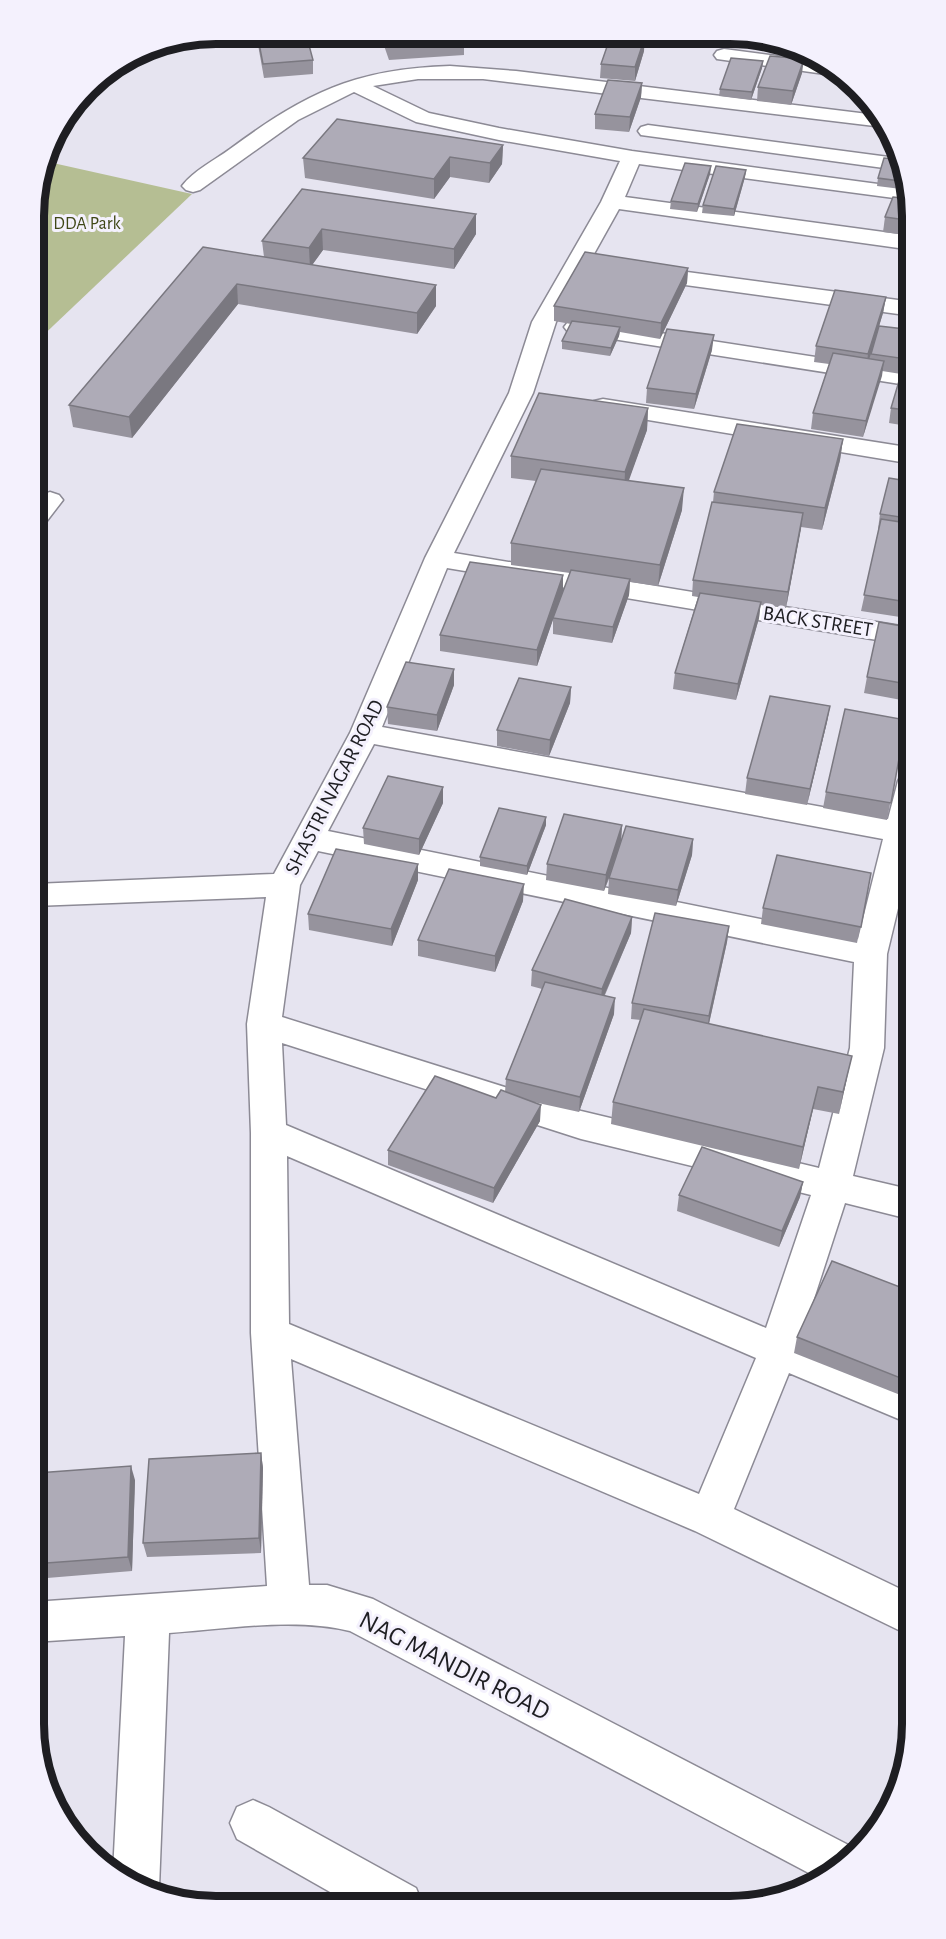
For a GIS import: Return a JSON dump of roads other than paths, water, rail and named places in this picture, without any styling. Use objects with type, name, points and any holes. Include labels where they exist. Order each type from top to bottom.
[{"type":"street","points":[[724,55],[818,67]]},
{"type":"street","points":[[193,186],[290,116],[354,85],[424,72],[468,74],[875,121]]},
{"type":"street","points":[[354,85],[423,118],[632,157],[900,193]]},
{"type":"street","points":[[648,130],[894,163]]},
{"type":"street","name":"SHASTRI NAGAR ROAD","points":[[44,895],[284,885],[365,733],[438,558],[532,395],[544,322],[590,266],[612,202],[632,157]]},
{"type":"street","points":[[612,202],[902,242]]},
{"type":"street","points":[[624,270],[902,308]]},
{"type":"street","points":[[544,322],[902,378]]},
{"type":"street","points":[[579,402],[902,454]]},
{"type":"street","name":"BACK STREET","points":[[438,558],[902,635]]},
{"type":"street","points":[[365,733],[902,852],[872,954],[867,1047],[832,1186],[778,1351],[710,1518]]},
{"type":"street","points":[[309,838],[872,954]]},
{"type":"street","points":[[284,885],[264,1024],[269,1133],[270,1333],[289,1605]]},
{"type":"street","points":[[264,1024],[581,1125],[902,1202]]},
{"type":"street","points":[[269,1133],[902,1403]]},
{"type":"street","points":[[270,1333],[710,1518],[902,1612]]},
{"type":"street","name":"NAG MANDIR ROAD","points":[[44,1621],[289,1605],[327,1605],[358,1613],[833,1861]]},
{"type":"street","points":[[137,1877],[148,1614]]},
{"type":"street","points":[[253,1823],[383,1896]]},
{"type":"park label","name":"DDA Park","points":[[87,223]]}]
